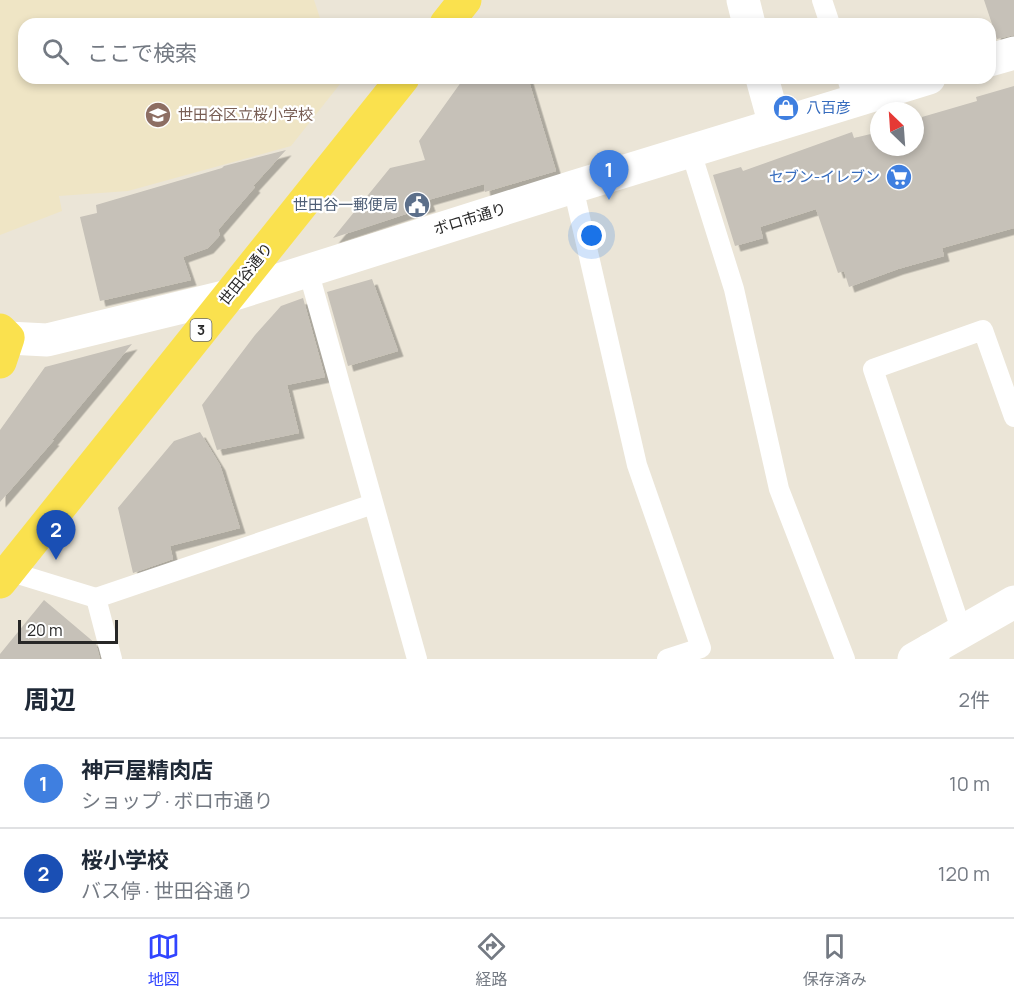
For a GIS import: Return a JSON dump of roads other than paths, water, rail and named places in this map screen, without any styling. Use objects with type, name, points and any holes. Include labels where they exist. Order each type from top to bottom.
[{"type":"main road","points":[[451,18],[465,0]]},
{"type":"main road","name":"世田谷通り","points":[[4,577],[398,84]]},
{"type":"street","points":[[743,0],[748,18]]},
{"type":"street","points":[[996,58],[1014,53]]},
{"type":"street","points":[[764,84],[775,125]]},
{"type":"street","name":"ボロ市通り","points":[[3,344],[46,340],[228,296],[775,125],[850,89],[885,84]]},
{"type":"street","points":[[926,656],[1014,602]]},
{"type":"lane","points":[[822,0],[828,18]]},
{"type":"lane","points":[[691,152],[734,289],[779,489],[845,659]]},
{"type":"lane","points":[[573,187],[637,465],[701,648],[667,659]]},
{"type":"lane","points":[[308,270],[417,659]]},
{"type":"lane","points":[[962,632],[873,369],[982,330],[1014,417]]},
{"type":"lane","points":[[4,577],[96,597],[373,504]]},
{"type":"lane","points":[[96,597],[112,659]]},
{"type":"place","name":"八百彦","points":[[786,108]]},
{"type":"place","name":"世田谷区立桜小学校","points":[[158,115]]},
{"type":"place","name":"セブン-イレブン","points":[[899,177]]},
{"type":"place","name":"神戸屋精肉店","points":[[609,200]]},
{"type":"place","name":"世田谷一郵便局","points":[[417,205]]},
{"type":"place","name":"桜小学校","points":[[56,560]]}]
